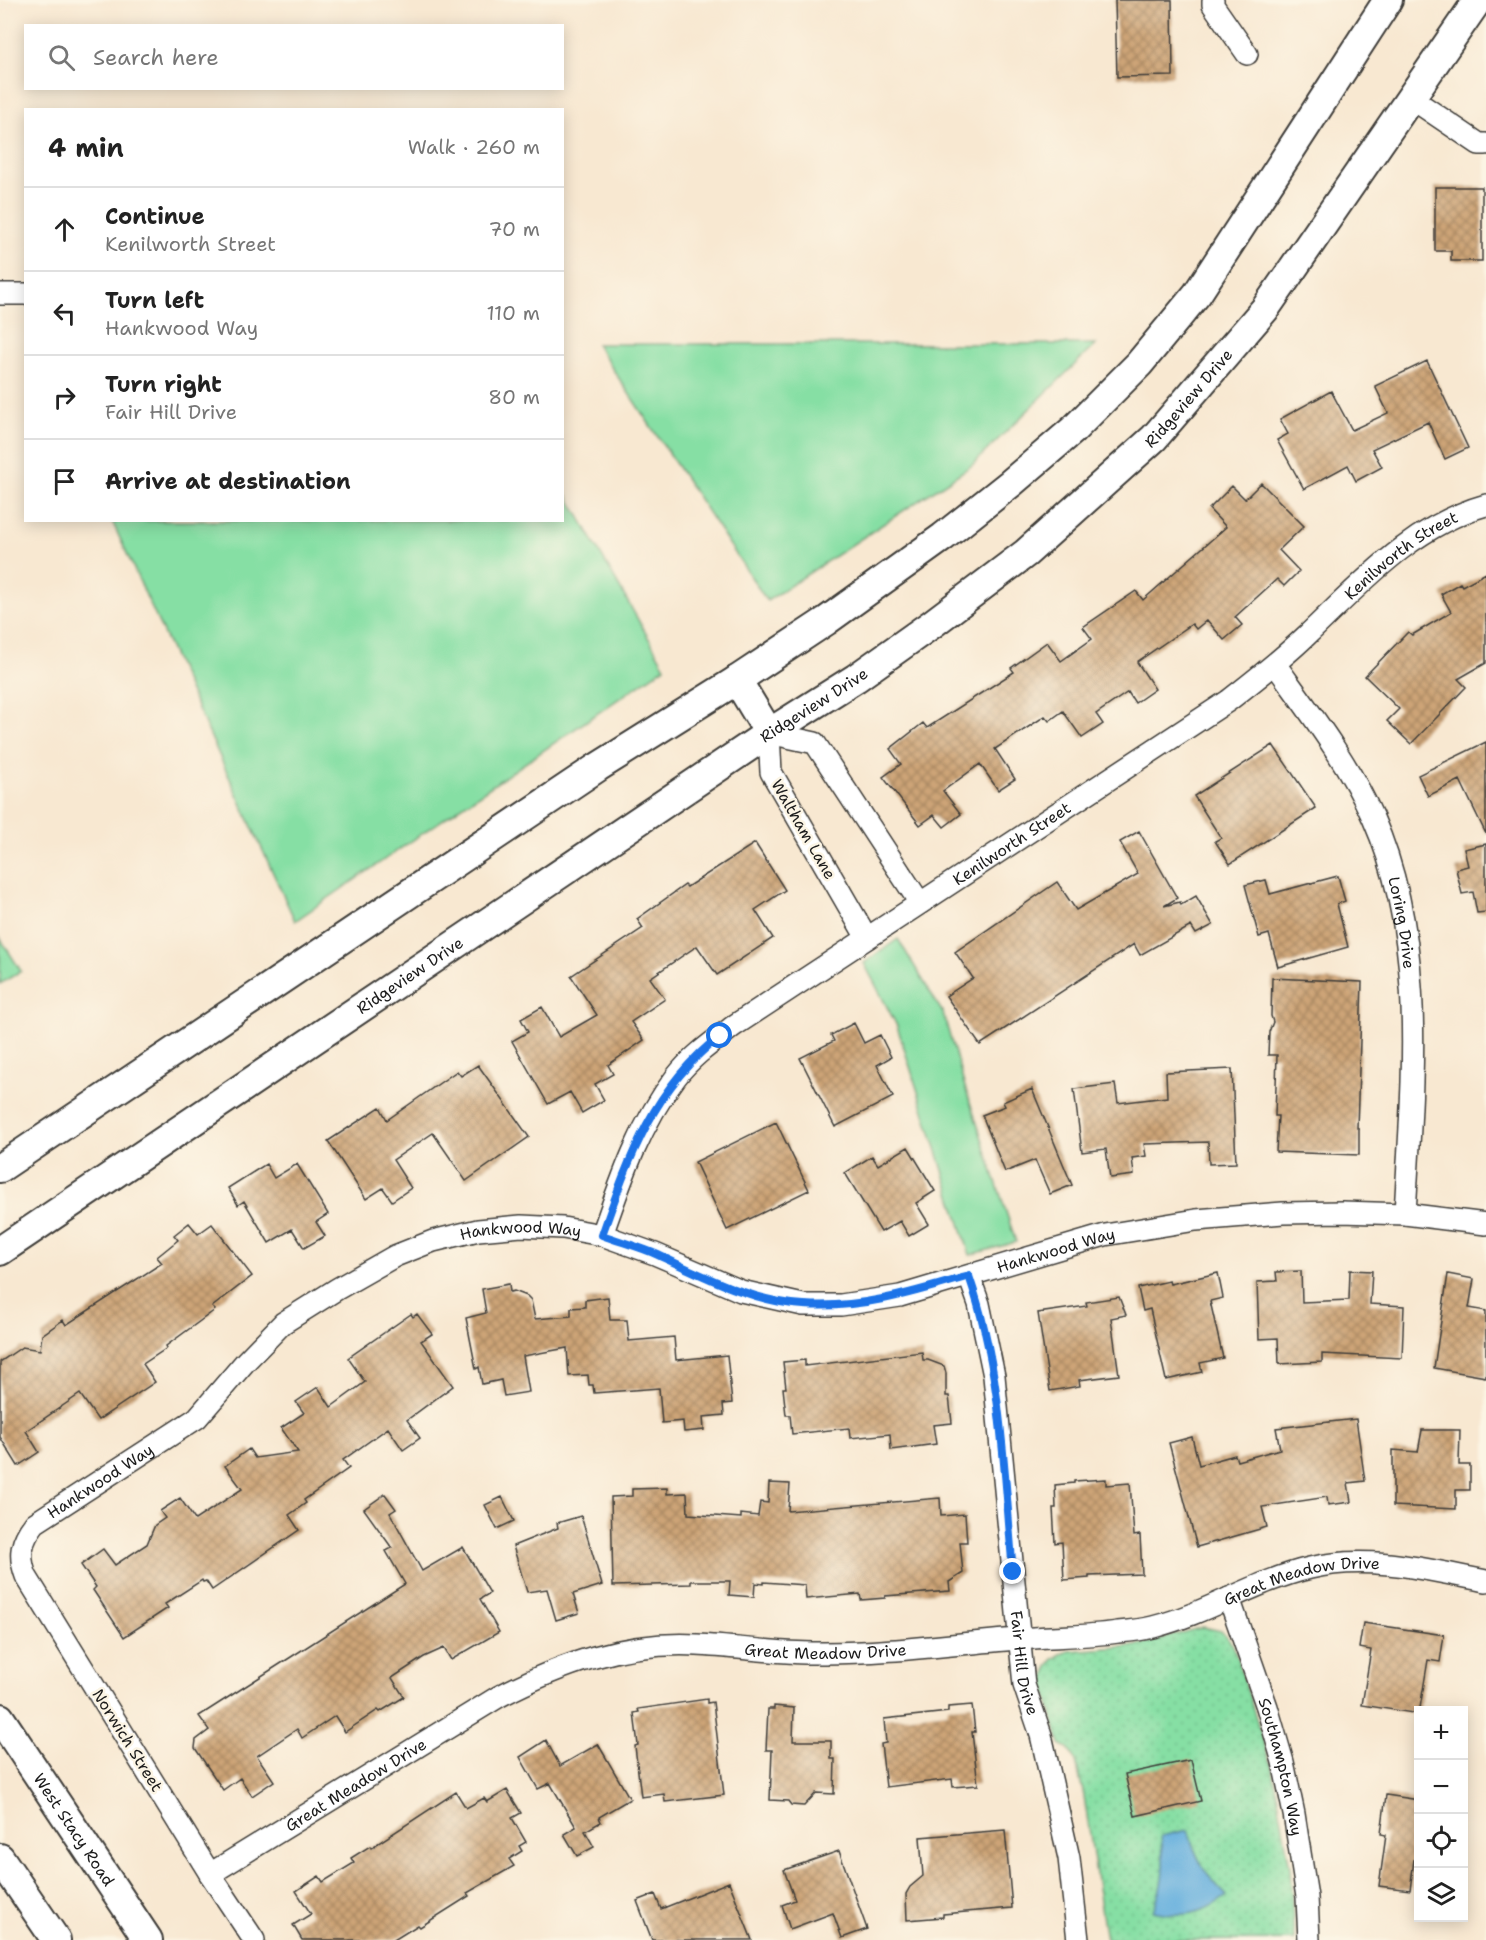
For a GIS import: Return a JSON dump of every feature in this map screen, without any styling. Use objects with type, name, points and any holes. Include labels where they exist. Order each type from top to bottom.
[{"type":"main road","points":[[0,1168],[579,780],[737,680],[835,614],[944,537],[1073,430],[1139,364],[1197,294],[1388,0]]},
{"type":"main road","name":"Ridgeview Drive","points":[[0,1251],[769,733],[856,678],[1026,553],[1154,438],[1265,309],[1478,0]]},
{"type":"main road","points":[[737,680],[769,733]]},
{"type":"main road","name":"West Stacy Road","points":[[0,1718],[148,1940]]},
{"type":"main road","points":[[0,1858],[56,1940]]},
{"type":"street","points":[[1213,0],[1213,5],[1247,54]]},
{"type":"street","points":[[1411,98],[1479,144],[1486,144]]},
{"type":"street","points":[[0,294],[24,294]]},
{"type":"street","name":"Kenilworth Street","points":[[602,1235],[636,1143],[677,1076],[705,1047],[1228,701],[1275,664],[1391,555],[1450,519],[1486,505]]},
{"type":"street","name":"Loring Drive","points":[[1275,664],[1337,751],[1356,783],[1384,845],[1402,912],[1409,956],[1412,1068],[1405,1214]]},
{"type":"street","points":[[769,733],[815,744],[920,903]]},
{"type":"street","name":"Waltham Lane","points":[[769,733],[771,772],[867,938]]},
{"type":"street","name":"Hankwood Way","points":[[26,1534],[35,1523],[197,1418],[246,1361],[284,1323],[394,1256],[433,1241],[478,1230],[521,1226],[563,1228],[602,1235],[655,1254],[741,1291],[803,1305],[841,1305],[900,1296],[1106,1235],[1196,1220],[1283,1213],[1405,1214],[1486,1224]]},
{"type":"street","name":"Fair Hill Drive","points":[[969,1276],[979,1304],[994,1376],[1024,1686],[1041,1735],[1069,1858],[1078,1940]]},
{"type":"street","name":"Norwich Street","points":[[26,1534],[21,1548],[21,1562],[26,1576],[210,1874],[254,1940]]},
{"type":"street","name":"Great Meadow Drive","points":[[210,1874],[498,1697],[539,1675],[586,1658],[662,1645],[697,1644],[779,1652],[880,1652],[1018,1639],[1117,1633],[1153,1627],[1271,1580],[1312,1567],[1355,1562],[1396,1564],[1486,1581]]},
{"type":"street","name":"Southampton Way","points":[[1229,1598],[1267,1707],[1283,1762],[1307,1897],[1310,1940]]},
{"type":"green space","points":[[596,344],[1096,344],[971,466],[767,601]]},
{"type":"green space","points":[[564,490],[665,667],[295,921],[112,522],[564,522]]},
{"type":"green space","points":[[0,938],[21,971],[0,984]]},
{"type":"green space","points":[[898,939],[943,1013],[1016,1242],[970,1255],[897,1026],[864,963]]},
{"type":"green space","points":[[1203,1627],[1221,1631],[1233,1645],[1274,1775],[1290,1868],[1294,1940],[1106,1940],[1084,1796],[1076,1762],[1068,1748],[1060,1744],[1044,1684],[1048,1666],[1053,1659],[1069,1651],[1135,1646]]},
{"type":"water","points":[[1188,1830],[1202,1866],[1227,1896],[1209,1907],[1192,1913],[1174,1914],[1153,1911],[1163,1874],[1161,1836]]},
{"type":"building","points":[[1115,0],[1172,0],[1173,76],[1117,77]]},
{"type":"building","points":[[1435,187],[1482,187],[1482,261],[1451,261],[1451,251],[1435,251]]},
{"type":"building","points":[[1427,361],[1468,448],[1445,459],[1428,422],[1372,449],[1382,467],[1356,481],[1348,465],[1304,489],[1277,440],[1288,434],[1280,419],[1331,391],[1352,430],[1388,413],[1375,386]]},
{"type":"building","points":[[1261,483],[1304,526],[1279,550],[1299,571],[1284,586],[1277,579],[1235,617],[1242,625],[1224,640],[1207,620],[1196,629],[1192,624],[1137,662],[1155,689],[1135,703],[1128,692],[1096,714],[1103,724],[1082,738],[1063,711],[1049,721],[1045,716],[995,749],[1015,779],[998,790],[980,764],[943,791],[961,814],[944,827],[934,815],[920,825],[883,777],[901,764],[890,749],[923,723],[927,728],[1014,672],[1011,668],[1047,642],[1061,661],[1092,639],[1083,627],[1136,591],[1143,600],[1226,527],[1209,509],[1232,486],[1245,499]]},
{"type":"building","points":[[1486,573],[1486,663],[1458,679],[1466,687],[1411,744],[1387,721],[1399,709],[1365,676],[1408,632],[1412,635],[1451,612],[1441,594],[1460,583],[1462,586]]},
{"type":"building","points":[[1486,742],[1486,834],[1460,780],[1428,796],[1418,775]]},
{"type":"building","points":[[1273,745],[1316,808],[1230,864],[1215,841],[1221,838],[1194,796]]},
{"type":"building","points":[[1139,831],[1177,898],[1164,906],[1180,902],[1181,905],[1196,896],[1213,925],[1196,934],[1191,926],[1140,955],[1134,944],[980,1045],[946,996],[973,978],[955,952],[1057,882],[1076,910],[1138,874],[1120,842]]},
{"type":"building","points":[[755,843],[785,890],[755,910],[773,938],[717,975],[697,946],[650,978],[665,999],[631,1022],[644,1040],[608,1065],[613,1074],[595,1084],[604,1100],[582,1113],[570,1092],[548,1104],[512,1041],[528,1032],[521,1019],[542,1007],[559,1037],[597,1015],[571,976],[643,928],[637,919],[685,885],[687,887]]},
{"type":"building","points":[[1486,844],[1486,912],[1477,913],[1473,892],[1462,894],[1456,869],[1468,866],[1464,849]]},
{"type":"building","points":[[1338,876],[1345,901],[1337,904],[1348,947],[1278,967],[1269,934],[1259,937],[1245,885],[1266,880],[1270,894]]},
{"type":"building","points":[[1272,978],[1362,982],[1357,1128],[1359,1128],[1359,1155],[1276,1152],[1277,1055],[1268,1055],[1269,1032],[1273,1022],[1271,1016]]},
{"type":"building","points":[[854,1023],[864,1043],[880,1035],[891,1057],[877,1065],[893,1097],[835,1127],[800,1058],[834,1041],[831,1035]]},
{"type":"building","points":[[478,1065],[529,1137],[466,1181],[433,1133],[393,1160],[411,1188],[392,1201],[383,1188],[366,1199],[328,1141],[380,1107],[387,1120],[457,1071],[461,1076]]},
{"type":"building","points":[[1232,1069],[1236,1163],[1209,1164],[1208,1142],[1144,1144],[1146,1156],[1132,1158],[1134,1175],[1110,1178],[1106,1149],[1082,1152],[1074,1089],[1115,1084],[1118,1103],[1167,1097],[1166,1072]]},
{"type":"building","points":[[1032,1089],[1072,1185],[1050,1194],[1035,1160],[1005,1172],[982,1115],[1005,1106],[1003,1102]]},
{"type":"building","points":[[776,1122],[809,1190],[727,1230],[695,1162]]},
{"type":"building","points":[[908,1147],[935,1191],[916,1203],[929,1224],[909,1236],[900,1221],[881,1232],[845,1173],[872,1156],[878,1165]]},
{"type":"building","points":[[266,1164],[274,1178],[297,1164],[328,1214],[316,1222],[325,1236],[304,1248],[292,1229],[269,1243],[244,1201],[238,1205],[228,1188]]},
{"type":"building","points":[[189,1223],[198,1234],[212,1224],[252,1276],[212,1307],[215,1310],[143,1364],[155,1382],[98,1420],[80,1394],[26,1431],[39,1452],[18,1466],[0,1437],[0,1362],[22,1347],[40,1350],[42,1335],[63,1320],[66,1325],[162,1263],[157,1257],[178,1240],[174,1235]]},
{"type":"building","points":[[1350,1270],[1372,1271],[1370,1304],[1404,1306],[1402,1358],[1322,1354],[1322,1362],[1279,1364],[1278,1338],[1259,1339],[1257,1282],[1277,1281],[1276,1272],[1301,1271],[1302,1302],[1349,1300]]},
{"type":"building","points":[[1218,1273],[1223,1298],[1210,1301],[1223,1358],[1200,1363],[1202,1372],[1166,1380],[1150,1309],[1143,1311],[1138,1288],[1169,1281],[1170,1284]]},
{"type":"building","points":[[1448,1274],[1474,1279],[1469,1308],[1486,1311],[1486,1377],[1434,1368]]},
{"type":"building","points":[[509,1284],[510,1292],[514,1291],[531,1300],[535,1319],[571,1316],[571,1308],[585,1307],[585,1300],[608,1297],[610,1320],[627,1320],[629,1341],[674,1337],[676,1360],[727,1355],[732,1403],[723,1404],[724,1415],[703,1417],[704,1430],[684,1432],[683,1421],[662,1423],[659,1388],[594,1393],[593,1385],[589,1385],[588,1375],[569,1376],[567,1348],[523,1356],[529,1392],[504,1396],[501,1380],[482,1384],[479,1367],[476,1369],[466,1318],[486,1313],[482,1289]]},
{"type":"building","points":[[1119,1297],[1126,1315],[1111,1318],[1119,1375],[1079,1380],[1080,1386],[1050,1391],[1038,1313],[1087,1306],[1086,1302]]},
{"type":"building","points":[[411,1314],[413,1317],[417,1314],[432,1334],[421,1341],[453,1386],[407,1420],[420,1438],[403,1450],[388,1428],[343,1460],[349,1468],[304,1500],[306,1503],[289,1515],[299,1530],[212,1590],[206,1581],[202,1580],[165,1604],[168,1608],[124,1637],[93,1590],[96,1587],[81,1565],[103,1549],[115,1565],[147,1544],[155,1525],[165,1518],[160,1511],[180,1498],[195,1520],[242,1489],[225,1466],[249,1449],[255,1458],[298,1452],[281,1428],[304,1413],[296,1402],[318,1387],[331,1407],[365,1382],[348,1358]]},
{"type":"building","points":[[922,1352],[923,1360],[944,1366],[946,1373],[946,1396],[949,1396],[952,1423],[933,1425],[936,1444],[891,1450],[890,1434],[850,1438],[849,1428],[792,1434],[790,1415],[786,1415],[783,1362],[805,1360],[805,1366]]},
{"type":"building","points":[[1356,1419],[1365,1481],[1348,1483],[1351,1502],[1328,1505],[1327,1497],[1262,1507],[1267,1527],[1197,1547],[1169,1443],[1192,1437],[1199,1465],[1235,1455],[1237,1461],[1280,1449],[1276,1428]]},
{"type":"building","points":[[1422,1430],[1460,1430],[1459,1465],[1470,1465],[1470,1490],[1456,1490],[1456,1509],[1393,1506],[1393,1450],[1418,1452]]},
{"type":"building","points":[[1106,1479],[1106,1485],[1130,1483],[1134,1536],[1140,1535],[1142,1574],[1089,1576],[1089,1578],[1064,1580],[1062,1542],[1055,1543],[1053,1508],[1056,1508],[1055,1485]]},
{"type":"building","points":[[769,1483],[790,1484],[788,1511],[940,1498],[941,1516],[965,1514],[967,1542],[960,1542],[963,1573],[949,1582],[950,1591],[861,1600],[860,1594],[806,1599],[805,1585],[764,1582],[764,1584],[755,1583],[754,1597],[729,1595],[730,1581],[613,1586],[611,1497],[632,1496],[632,1489],[667,1488],[667,1494],[687,1493],[688,1514],[741,1518],[741,1514],[758,1516],[760,1502],[768,1503]]},
{"type":"building","points":[[385,1494],[396,1509],[390,1513],[422,1571],[463,1547],[490,1593],[480,1599],[499,1632],[451,1660],[444,1648],[424,1657],[392,1678],[404,1697],[380,1712],[378,1710],[345,1732],[335,1716],[302,1738],[297,1729],[257,1756],[274,1781],[252,1796],[240,1778],[223,1790],[195,1748],[196,1740],[209,1730],[199,1716],[405,1584],[386,1551],[392,1548],[364,1509]]},
{"type":"building","points":[[502,1497],[514,1521],[497,1529],[485,1505]]},
{"type":"building","points":[[581,1516],[602,1585],[573,1594],[579,1613],[556,1620],[547,1589],[527,1592],[513,1546],[558,1528],[557,1523]]},
{"type":"building","points":[[1363,1623],[1444,1635],[1440,1662],[1428,1660],[1420,1706],[1414,1706],[1414,1713],[1362,1705],[1371,1650],[1359,1648]]},
{"type":"building","points":[[707,1699],[707,1703],[713,1702],[724,1795],[665,1802],[664,1794],[641,1797],[634,1713],[639,1712],[638,1709]]},
{"type":"building","points":[[972,1705],[975,1732],[972,1732],[978,1785],[953,1787],[952,1779],[886,1787],[881,1744],[886,1743],[884,1719],[948,1712],[948,1707]]},
{"type":"building","points":[[774,1706],[794,1708],[793,1741],[831,1741],[831,1759],[835,1759],[834,1794],[816,1793],[804,1806],[791,1805],[788,1801],[770,1800],[772,1750],[766,1750],[768,1709],[774,1709]]},
{"type":"building","points":[[546,1740],[560,1766],[598,1744],[630,1799],[599,1817],[601,1822],[585,1831],[594,1847],[577,1856],[564,1834],[576,1827],[550,1783],[538,1789],[520,1757]]},
{"type":"building","points":[[1191,1760],[1201,1801],[1135,1816],[1125,1774]]},
{"type":"building","points":[[507,1790],[521,1813],[512,1818],[526,1842],[519,1846],[522,1851],[509,1859],[514,1866],[467,1893],[469,1896],[420,1927],[418,1925],[394,1940],[302,1940],[293,1925],[311,1914],[296,1891],[319,1876],[323,1882],[354,1863],[351,1858],[370,1846],[371,1848],[456,1792],[466,1808],[484,1798],[487,1802]]},
{"type":"building","points":[[1386,1795],[1414,1799],[1414,1860],[1410,1890],[1379,1886],[1386,1835],[1381,1834]]},
{"type":"building","points":[[1005,1830],[1012,1908],[943,1914],[943,1917],[907,1920],[906,1894],[910,1887],[923,1876],[920,1837]]},
{"type":"building","points":[[839,1851],[867,1929],[842,1938],[833,1913],[790,1929],[782,1905],[795,1900],[784,1870]]},
{"type":"building","points":[[729,1882],[752,1940],[652,1940],[637,1901],[655,1894],[661,1909]]},
{"type":"route","points":[[720,1036],[705,1047],[677,1076],[655,1110],[636,1143],[602,1235],[655,1254],[741,1291],[803,1305],[870,1302],[900,1296],[969,1276],[979,1304],[994,1376],[1013,1572]]}]
